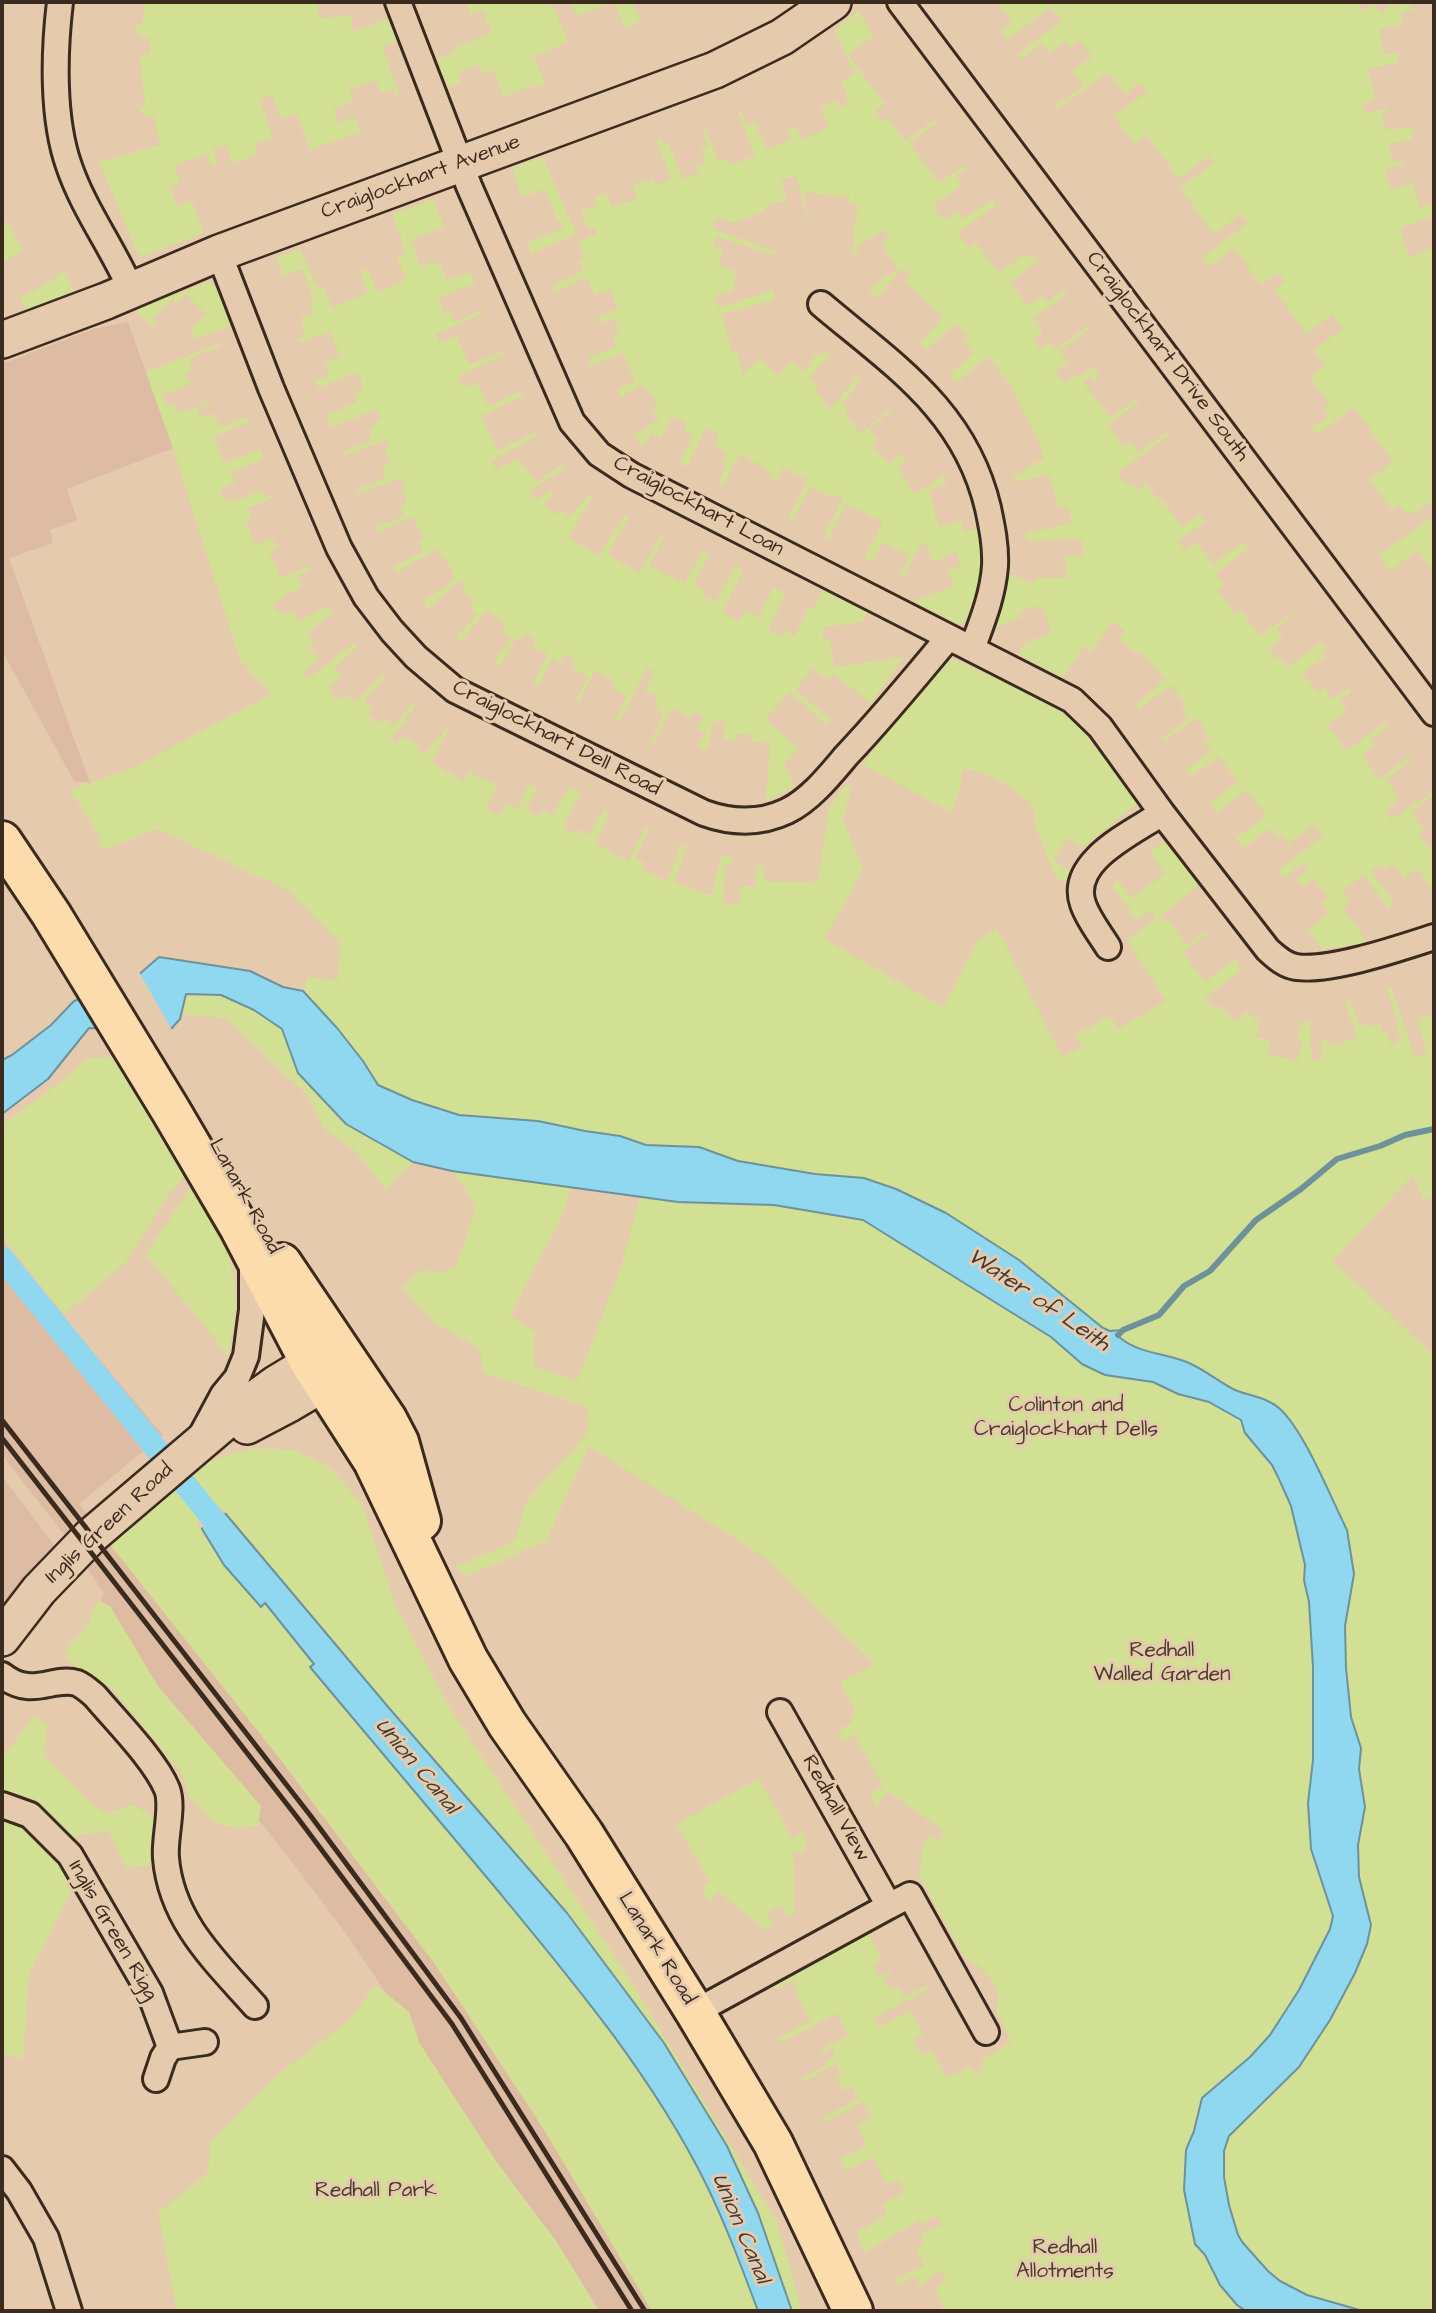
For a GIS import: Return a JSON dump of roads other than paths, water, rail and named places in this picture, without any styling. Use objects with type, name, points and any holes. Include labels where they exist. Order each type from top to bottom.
[{"type":"main road","name":"Lanark Road","points":[[2,817],[72,902],[104,979],[145,1048],[205,1168],[252,1253],[330,1364]]},
{"type":"main road","name":"Lanark Road","points":[[2,841],[51,914],[104,979]]},
{"type":"main road","name":"Lanark Road","points":[[145,1048],[222,1156],[283,1265],[468,1659],[507,1724],[584,1834],[773,2143],[853,2311]]},
{"type":"street","points":[[60,2],[56,50],[57,83],[61,128],[69,166],[90,213],[131,290]]},
{"type":"street","name":"Craiglockhart Loan","points":[[398,2],[460,163],[572,422],[599,454],[631,475],[1061,693],[1082,708],[1122,755],[1162,813],[1268,950],[1286,964],[1296,967],[1327,965],[1380,954],[1434,937]]},
{"type":"street","name":"Craiglockhart Avenue","points":[[2,340],[219,253],[715,70],[782,37],[833,2]]},
{"type":"street","name":"Craiglockhart Drive South","points":[[900,2],[1434,713]]},
{"type":"street","name":"Craiglockhart Dell Road","points":[[219,253],[276,401],[338,548],[366,597],[392,631],[416,657],[455,690],[704,813],[735,821],[751,821],[789,810],[811,793],[893,705],[948,638]]},
{"type":"street","points":[[821,304],[928,396],[957,432],[975,467],[992,526],[995,568],[987,608],[972,649]]},
{"type":"street","points":[[1108,947],[1083,905],[1081,891],[1086,870],[1098,855],[1162,813]]},
{"type":"street","name":"Inglis Green Road","points":[[195,1447],[223,1395],[237,1378],[246,1356],[252,1310],[252,1253]]},
{"type":"street","name":"Inglis Green Road","points":[[2,1637],[39,1590],[91,1535],[195,1447],[254,1423],[330,1364]]},
{"type":"street","points":[[2,1675],[10,1682],[23,1685],[40,1687],[74,1682],[85,1687],[160,1775],[168,1793],[166,1858],[175,1901],[198,1941],[255,2006]]},
{"type":"street","name":"Redhall View","points":[[780,1712],[889,1906]]},
{"type":"street","name":"Inglis Green Rigg","points":[[2,1805],[30,1815],[70,1855],[150,1993],[170,2047]]},
{"type":"street","points":[[695,2012],[910,1895],[977,1998],[986,2032]]},
{"type":"street","points":[[156,2079],[170,2047],[205,2042]]},
{"type":"street","points":[[2,2169],[19,2191],[46,2238],[69,2311]]},
{"type":"water","name":"Water of Leith","points":[[159,957],[250,971],[283,987],[303,991],[337,1028],[378,1085],[412,1100],[459,1115],[538,1121],[620,1136],[646,1145],[699,1147],[738,1161],[815,1174],[864,1178],[896,1189],[946,1213],[1019,1260],[1103,1328],[1110,1331],[1123,1330],[1119,1337],[1127,1343],[1189,1363],[1235,1390],[1269,1401],[1288,1418],[1307,1448],[1347,1530],[1354,1574],[1345,1626],[1346,1668],[1351,1717],[1361,1748],[1359,1769],[1365,1807],[1358,1845],[1359,1877],[1371,1925],[1367,1944],[1355,1973],[1330,2020],[1299,2067],[1229,2136],[1224,2151],[1224,2177],[1238,2235],[1268,2271],[1280,2281],[1307,2295],[1363,2311],[1246,2311],[1237,2305],[1220,2285],[1205,2255],[1195,2244],[1184,2190],[1186,2150],[1202,2098],[1250,2057],[1270,2035],[1299,1990],[1330,1929],[1333,1916],[1311,1849],[1308,1803],[1313,1760],[1313,1667],[1309,1602],[1304,1580],[1305,1565],[1291,1506],[1272,1465],[1245,1433],[1241,1420],[1209,1402],[1178,1394],[1153,1382],[1105,1375],[1082,1364],[1051,1337],[863,1220],[774,1205],[678,1202],[452,1171],[413,1162],[346,1124],[298,1073],[282,1029],[254,1010],[221,995],[186,994],[180,1019],[171,1029],[89,1028],[48,1079],[2,1114],[2,1060],[51,1025],[74,1001],[136,977]]},
{"type":"water","points":[[200,1501],[225,1513],[567,1913],[664,2043],[727,2146],[758,2213],[792,2311],[758,2311],[706,2184],[685,2144],[635,2066],[552,1956],[310,1667],[314,1664],[265,1603],[261,1607],[224,1565],[202,1529]]},
{"type":"waterway","name":"Water of Leith","points":[[1118,1335],[1123,1330],[1159,1315],[1184,1286],[1210,1271],[1256,1220],[1301,1189],[1337,1159],[1405,1135],[1434,1129]]},
{"type":"waterway","name":"Union Canal","points":[[2,1258],[218,1525]]},
{"type":"railway","points":[[2,1420],[310,1815],[461,2018],[645,2311]]},
{"type":"railway","points":[[2,1438],[300,1821],[452,2024],[632,2311]]},
{"type":"park label","name":"Colinton and Craiglockhart Dells","points":[[1066,1419]]},
{"type":"park label","name":"Redhall Walled Garden","points":[[1162,1664]]},
{"type":"park label","name":"Redhall Park","points":[[376,2192]]},
{"type":"park label","name":"Redhall Allotments","points":[[1065,2261]]}]
